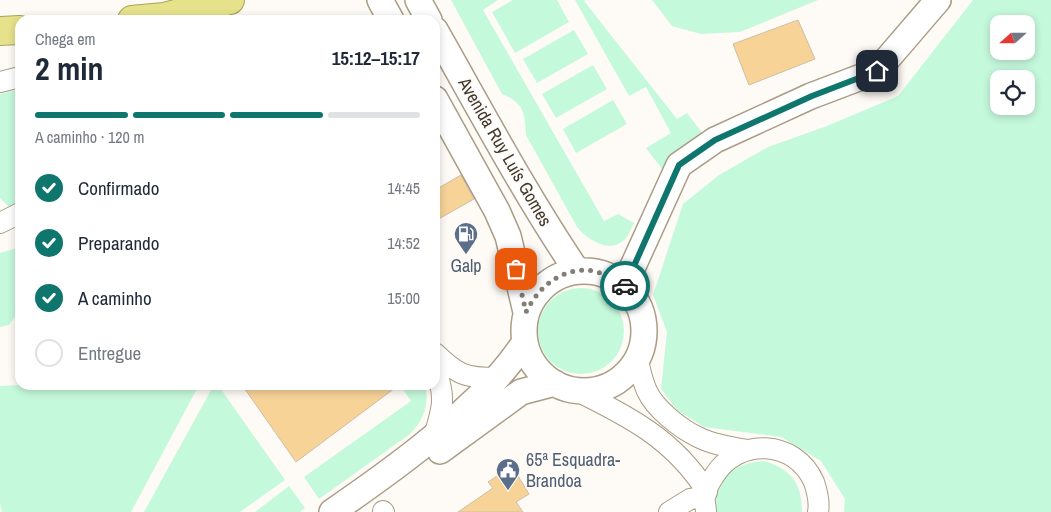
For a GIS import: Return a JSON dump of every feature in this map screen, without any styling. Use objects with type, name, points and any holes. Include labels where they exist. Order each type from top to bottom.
[{"type":"highway","points":[[172,15],[230,0]]},
{"type":"highway","points":[[0,31],[15,30]]},
{"type":"street","points":[[380,0],[388,15]]},
{"type":"street","points":[[418,0],[426,15]]},
{"type":"street","points":[[624,286],[679,165],[715,140],[812,96],[877,71],[938,0]]},
{"type":"street","name":"Avenida Ruy Luís Gomes","points":[[440,39],[532,200],[577,271]]},
{"type":"street","points":[[0,82],[15,78]]},
{"type":"street","name":"Avenida Ruy Luís Gomes","points":[[440,108],[497,210],[510,244],[526,312]]},
{"type":"street","points":[[0,223],[15,216]]},
{"type":"street","points":[[375,512],[521,392],[565,387],[593,390],[611,384],[626,373],[637,358],[643,339],[643,320],[636,302],[624,286],[610,277],[594,272],[577,271],[558,277],[541,289],[532,300],[526,312],[524,324],[525,342],[531,359],[541,373],[565,387],[632,419],[659,438],[680,456],[698,477],[706,500]]},
{"type":"street","points":[[332,512],[386,475],[434,436],[496,378],[525,342]]},
{"type":"street","points":[[440,358],[466,376],[496,378]]},
{"type":"street","points":[[637,358],[647,391],[657,406],[674,422],[698,438],[747,450]]},
{"type":"street","points":[[434,436],[443,408],[443,393],[440,383]]},
{"type":"street","points":[[706,500],[710,482],[719,468],[732,456],[747,450],[765,448],[783,451],[798,461],[810,474],[817,491],[818,512]]},
{"type":"street","points":[[669,512],[690,499],[706,500]]},
{"type":"green space","points":[[451,0],[498,0],[483,10],[604,221],[618,214],[634,223],[624,240],[612,246],[599,244],[577,227],[526,135],[522,110],[515,101],[502,94]]},
{"type":"green space","points":[[513,0],[557,0],[569,22],[515,53],[492,12]]},
{"type":"green space","points":[[575,0],[586,0],[584,1],[677,119],[687,113],[703,134],[679,151],[662,169],[646,148],[671,133],[646,87],[629,96]]},
{"type":"green space","points":[[652,0],[818,0],[740,32],[701,34],[672,26]]},
{"type":"green space","points":[[973,0],[1051,0],[1051,512],[844,512],[845,499],[821,461],[781,437],[704,427],[677,410],[661,389],[667,332],[653,295],[683,204],[719,175],[768,147],[827,126],[898,96]]},
{"type":"green space","points":[[574,30],[588,54],[537,83],[523,59]]},
{"type":"green space","points":[[593,65],[607,89],[556,118],[542,94]]},
{"type":"green space","points":[[15,90],[15,204],[9,207],[0,198],[0,94]]},
{"type":"green space","points":[[613,100],[627,124],[576,153],[563,129]]},
{"type":"green space","points":[[15,248],[15,317],[9,325],[0,327],[0,253]]},
{"type":"green space","points":[[581,288],[605,295],[617,307],[624,331],[617,355],[605,367],[581,374],[557,367],[545,355],[538,331],[545,307],[557,295]]},
{"type":"green space","points":[[15,385],[15,390],[196,390],[131,512],[2,512],[0,504],[0,386]]},
{"type":"green space","points":[[211,390],[222,390],[285,480],[240,512],[144,512]]},
{"type":"green space","points":[[403,390],[426,390],[427,399],[422,418],[410,434],[319,499],[304,477],[411,401]]},
{"type":"green space","points":[[764,461],[781,468],[793,479],[800,493],[802,512],[716,512],[715,500],[717,490],[727,475],[743,465]]},
{"type":"green space","points":[[289,486],[305,508],[300,512],[255,512]]},
{"type":"building","points":[[798,20],[815,59],[749,85],[733,44]]},
{"type":"building","points":[[461,175],[474,199],[440,218],[440,187]]},
{"type":"building","points":[[246,390],[392,390],[296,462]]},
{"type":"building","name":"65ª Esquadra- Brandoa","points":[[512,466],[529,494],[516,502],[523,512],[458,512],[493,488],[488,482]]},
{"type":"way so far","points":[[516,269],[526,312],[532,300],[541,289],[558,277],[577,271],[594,272],[610,277],[625,286]]},
{"type":"place","name":"Galp","points":[[466,255]]},
{"type":"place","name":"65ª Esquadra- Brandoa","points":[[508,491]]},
{"type":"route","points":[[625,286],[679,165],[715,140],[812,96],[877,71]]}]
